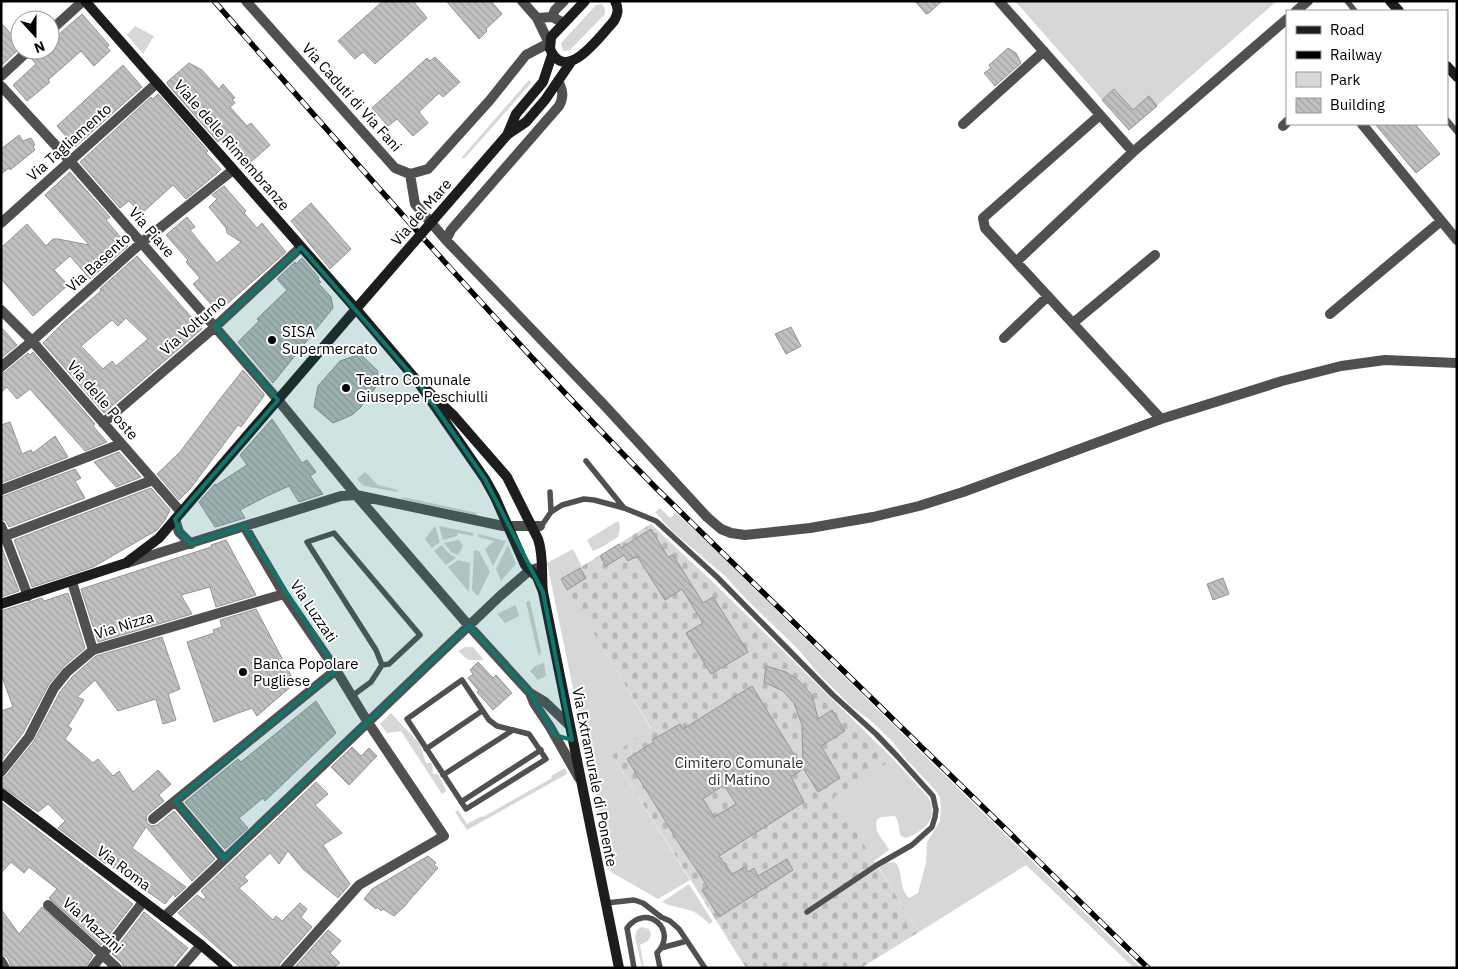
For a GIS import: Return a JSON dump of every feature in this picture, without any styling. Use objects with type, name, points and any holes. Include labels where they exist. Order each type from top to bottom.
[{"type":"main road","name":"Viale delle Rimembranze","points":[[84,1],[356,309]]},
{"type":"main road","points":[[571,62],[562,62],[552,55],[549,43],[551,37],[585,1]]},
{"type":"main road","name":"Via del Mare","points":[[1,604],[126,563],[158,538],[508,134],[526,122],[545,100],[571,62],[579,58],[614,21],[618,4]]},
{"type":"main road","name":"Via del Mare","points":[[508,134],[516,114],[543,82],[552,55]]},
{"type":"main road","name":"Via Extramurale di Ponente","points":[[356,309],[418,382],[485,480],[526,565],[536,577],[543,592]]},
{"type":"main road","name":"Via Extramurale di Ponente","points":[[418,382],[454,416],[507,477],[536,526],[541,548],[543,592],[619,968]]},
{"type":"main road","name":"Via Roma","points":[[1,793],[202,945],[228,968]]},
{"type":"street","points":[[60,22],[84,1]]},
{"type":"street","name":"Via Caduti di Via Fani","points":[[246,1],[395,168],[410,174]]},
{"type":"street","points":[[522,1],[537,18],[549,43],[526,55],[490,100],[428,169],[410,174],[415,204],[446,240],[606,406],[707,517],[722,529],[732,533],[745,534],[810,528],[873,517],[919,506],[963,492],[1161,418],[1282,381],[1341,366],[1384,360],[1457,363]]},
{"type":"street","points":[[552,17],[555,10],[564,1]]},
{"type":"street","points":[[999,1],[1133,152]]},
{"type":"street","points":[[1297,10],[1308,1]]},
{"type":"street","points":[[537,18],[552,17],[564,23]]},
{"type":"street","points":[[1017,261],[1133,152],[1286,20]]},
{"type":"street","points":[[963,124],[1044,51]]},
{"type":"street","points":[[1,76],[18,60]]},
{"type":"street","points":[[446,240],[452,230],[559,106],[563,93],[558,81]]},
{"type":"street","name":"Via Tagliamento","points":[[1,223],[157,83]]},
{"type":"street","name":"Via Piave","points":[[1,86],[70,161],[215,327],[356,495],[469,626],[530,693]]},
{"type":"street","points":[[1100,115],[982,218],[985,228],[1161,418]]},
{"type":"street","points":[[1363,125],[1457,240]]},
{"type":"street","name":"Via Basento","points":[[1,367],[141,243],[233,170]]},
{"type":"street","points":[[1330,314],[1441,221]]},
{"type":"street","name":"Via Volturno","points":[[103,423],[215,327],[301,247]]},
{"type":"street","points":[[1073,323],[1155,255]]},
{"type":"street","points":[[1004,338],[1048,296]]},
{"type":"street","name":"Via delle Poste","points":[[1,310],[32,341],[152,480],[178,515],[179,532],[191,544]]},
{"type":"street","points":[[1,490],[121,444]]},
{"type":"street","points":[[28,596],[3,531],[152,480]]},
{"type":"street","points":[[126,563],[341,496],[356,495],[508,526],[536,526]]},
{"type":"street","name":"Via Luzzati","points":[[244,526],[284,594],[444,836],[359,885],[285,968]]},
{"type":"street","points":[[164,917],[469,626],[530,570],[541,567]]},
{"type":"street","points":[[72,582],[93,650]]},
{"type":"street","name":"Via Nizza","points":[[1,772],[28,737],[54,688],[66,672],[93,650],[284,594]]},
{"type":"street","points":[[153,819],[336,670]]},
{"type":"street","points":[[530,693],[545,702],[569,725]]},
{"type":"street","points":[[530,693],[534,703],[580,779]]},
{"type":"street","points":[[555,735],[562,740],[572,740]]},
{"type":"street","points":[[175,801],[224,859]]},
{"type":"street","points":[[92,968],[143,902]]},
{"type":"street","name":"Via Mazzini","points":[[48,905],[117,968]]},
{"type":"street","points":[[182,968],[202,945]]},
{"type":"street","points":[[1,961],[5,968]]},
{"type":"lane","points":[[1448,121],[1457,132]]},
{"type":"lane","points":[[586,461],[624,508]]},
{"type":"lane","points":[[550,492],[551,512]]},
{"type":"lane","points":[[536,526],[562,505],[584,499],[624,508],[656,521],[717,577],[833,695],[898,757],[933,796],[936,816],[932,827],[912,845],[877,865],[807,912]]},
{"type":"lane","points":[[352,696],[371,682],[382,665],[389,664],[420,635],[334,533],[307,542],[376,650],[382,665]]},
{"type":"lane","points":[[462,680],[489,720],[497,726],[513,730],[529,734],[546,759],[466,809],[408,719],[462,680]]},
{"type":"lane","points":[[426,749],[482,711]]},
{"type":"lane","points":[[443,775],[513,730]]},
{"type":"lane","points":[[461,802],[541,750]]},
{"type":"lane","points":[[606,903],[634,900],[643,903],[660,920],[665,938],[657,953],[660,968]]},
{"type":"lane","points":[[634,968],[627,928],[631,923],[641,918],[670,920],[680,930],[705,968]]},
{"type":"lane","points":[[661,948],[686,941]]},
{"type":"highlighted area","points":[[301,247],[418,382],[485,479],[543,592],[572,740],[555,735],[530,693],[469,626],[224,859],[175,801],[336,670],[244,526],[191,544],[179,532],[175,519],[278,400],[215,327]]},
{"type":"green space","points":[[1015,1],[1277,1],[1129,130]]},
{"type":"green space","points":[[602,4],[605,14],[570,50],[563,51],[561,43],[596,5]]},
{"type":"green space","points":[[135,26],[154,36],[143,54],[127,35]]},
{"type":"green space","points":[[529,80],[532,82],[464,159],[462,157]]},
{"type":"green space","points":[[365,472],[378,485],[398,490],[398,492],[364,486],[357,479]]},
{"type":"green space","points":[[403,497],[477,513],[476,515],[402,499]]},
{"type":"green space","points":[[660,508],[670,518],[676,513],[707,542],[1141,968],[1134,968],[1026,865],[919,932],[879,868],[885,863],[895,862],[898,866],[903,890],[909,898],[918,893],[926,863],[927,842],[940,821],[941,805],[937,792],[892,741],[870,720],[852,707],[818,673],[798,649],[725,576],[672,531],[655,512]]},
{"type":"green space","points":[[619,522],[620,528],[618,537],[593,551],[587,540]]},
{"type":"green space","name":"Cimitero Comunale di Matino","points":[[651,524],[714,583],[893,759],[834,797],[919,932],[861,968],[746,968],[612,755],[651,728],[561,579]]},
{"type":"green space","points":[[435,526],[440,542],[432,548],[425,539]]},
{"type":"green space","points":[[439,526],[473,533],[473,536],[458,533],[457,536],[443,540]]},
{"type":"green space","points":[[478,534],[506,541],[493,566],[485,549],[494,541],[478,537]]},
{"type":"green space","points":[[459,540],[463,546],[458,555],[451,552],[444,543]]},
{"type":"green space","points":[[442,545],[447,552],[456,558],[446,565],[434,551]]},
{"type":"green space","points":[[508,545],[516,564],[501,581],[496,569]]},
{"type":"green space","points":[[573,549],[582,567],[562,579],[651,729],[612,755],[690,880],[658,899],[611,872],[547,563]]},
{"type":"green space","points":[[474,550],[479,551],[490,572],[478,596],[472,590]]},
{"type":"green space","points":[[458,560],[470,563],[469,592],[448,567]]},
{"type":"green space","points":[[530,601],[541,651],[540,655],[538,654],[526,602]]},
{"type":"green space","points":[[516,605],[519,616],[505,623],[497,614]]},
{"type":"green space","points":[[465,647],[473,647],[484,660],[468,660],[458,651]]},
{"type":"green space","points":[[544,663],[546,676],[538,680],[530,671],[535,666]]},
{"type":"green space","points":[[391,713],[420,744],[426,763],[432,763],[433,774],[438,774],[446,791],[442,794],[401,731],[387,733],[380,724]]},
{"type":"green space","points":[[893,759],[928,797],[932,811],[931,818],[924,828],[905,838],[901,836],[895,816],[881,817],[877,820],[876,829],[889,850],[874,861],[833,796]]},
{"type":"green space","points":[[565,768],[567,774],[467,830],[455,812],[458,810],[467,824],[552,778],[551,776]]},
{"type":"green space","points":[[689,884],[713,922],[709,924],[692,911],[662,902]]},
{"type":"green space","points":[[642,927],[649,929],[651,935],[648,941],[640,945],[644,968],[642,968],[635,937],[637,930]]},
{"type":"building","points":[[383,1],[413,1],[427,18],[375,64],[363,52],[355,59],[338,41]]},
{"type":"building","points":[[446,1],[491,1],[502,14],[486,29],[487,31],[479,39]]},
{"type":"building","points":[[915,1],[942,1],[926,14]]},
{"type":"building","points":[[82,14],[109,45],[107,47],[110,51],[94,66],[81,51],[48,80],[50,82],[27,101],[13,85],[36,64],[33,60],[60,60],[60,33]]},
{"type":"building","points":[[1,23],[10,33],[10,57],[1,66]]},
{"type":"building","points":[[1008,48],[1016,53],[1021,63],[995,86],[984,73],[991,68],[989,65]]},
{"type":"building","points":[[435,57],[460,82],[443,97],[439,93],[419,112],[428,123],[413,136],[397,119],[388,126],[372,108],[427,58],[430,61]]},
{"type":"building","points":[[189,63],[202,70],[219,89],[223,84],[235,98],[232,99],[235,103],[230,107],[247,126],[251,123],[270,145],[251,162],[226,135],[218,142],[168,85],[167,82]]},
{"type":"building","points":[[123,65],[142,87],[75,147],[57,126]]},
{"type":"building","points":[[1114,89],[1133,110],[1149,96],[1157,106],[1129,130],[1102,100]]},
{"type":"building","points":[[158,94],[208,151],[206,153],[221,169],[186,199],[173,185],[141,214],[129,201],[120,208],[80,162],[151,97],[153,99]]},
{"type":"building","points":[[1376,125],[1416,125],[1440,154],[1416,173]]},
{"type":"building","points":[[19,135],[23,141],[31,138],[35,145],[33,147],[35,150],[10,170],[9,168],[1,174],[1,149]]},
{"type":"building","points":[[70,172],[110,217],[106,220],[128,246],[90,279],[70,256],[54,270],[68,285],[33,316],[1,279],[1,248],[27,224],[46,246],[53,239],[89,245],[45,195]]},
{"type":"building","points":[[224,186],[246,211],[244,213],[257,228],[262,223],[286,252],[218,312],[193,284],[200,278],[186,262],[188,260],[166,235],[187,217],[195,227],[190,230],[217,263],[241,242],[227,233],[226,228],[209,207],[217,199],[212,195]]},
{"type":"building","points":[[311,203],[351,249],[330,269],[291,221]]},
{"type":"building","points":[[137,256],[202,329],[104,413],[43,343],[64,322],[101,291],[100,289]],"holes":[[[126,318],[148,339],[116,366],[112,361],[103,369],[81,346],[112,320],[118,326]]]},
{"type":"building","name":"SISA Supermercato","points":[[302,258],[319,278],[321,282],[318,283],[331,297],[333,308],[273,383],[238,342],[259,321],[257,319],[287,290],[277,279]]},
{"type":"building","points":[[1,327],[17,345],[1,358]]},
{"type":"building","points":[[791,327],[801,346],[786,354],[775,334]]},
{"type":"building","points":[[33,352],[95,424],[93,426],[107,442],[85,451],[30,389],[17,399],[7,387],[1,392],[1,374],[28,353],[30,355]]},
{"type":"building","name":"Teatro Comunale Giuseppe Peschiulli","points":[[360,354],[378,371],[376,387],[360,408],[352,415],[333,423],[314,407],[318,386],[340,361]]},
{"type":"building","points":[[243,370],[264,396],[241,427],[238,425],[190,489],[179,500],[157,474],[180,452]]},
{"type":"building","points":[[272,419],[302,463],[307,460],[316,472],[310,476],[323,494],[299,502],[289,486],[240,510],[245,518],[215,527],[199,502],[215,484],[247,465],[240,455]]},
{"type":"building","points":[[10,422],[22,454],[31,450],[33,453],[55,436],[68,457],[1,483],[1,425]]},
{"type":"building","points":[[119,452],[141,477],[116,487],[94,462]]},
{"type":"building","points":[[75,469],[81,478],[75,481],[85,498],[9,527],[6,521],[1,519],[1,497]]},
{"type":"building","points":[[151,488],[170,510],[157,530],[93,567],[32,587],[14,540]]},
{"type":"building","points":[[651,529],[668,557],[673,555],[703,603],[713,597],[748,652],[711,674],[686,633],[703,623],[682,589],[665,600],[637,556],[628,561],[624,555],[606,566],[600,556],[619,544],[621,548]]},
{"type":"building","points":[[226,540],[256,595],[216,607],[210,587],[181,595],[192,614],[98,642],[81,589],[211,547],[211,545]]},
{"type":"building","points":[[1,546],[19,591],[1,597]]},
{"type":"building","points":[[580,568],[586,578],[567,590],[561,579]]},
{"type":"building","points":[[1223,578],[1229,594],[1213,600],[1207,584]]},
{"type":"building","points":[[68,593],[85,648],[63,667],[49,684],[23,733],[1,761],[1,711],[13,707],[1,674],[1,611],[42,598],[44,601]]},
{"type":"building","name":"Banca Popolare Pugliese","points":[[256,609],[295,683],[257,716],[252,708],[214,722],[187,642],[214,633],[213,630],[222,627],[220,620]]},
{"type":"building","points":[[162,637],[180,689],[168,694],[176,720],[163,724],[156,699],[118,711],[95,680],[77,697],[84,700],[68,726],[72,729],[65,739],[93,763],[98,759],[113,776],[119,771],[133,792],[158,770],[171,784],[159,795],[164,801],[148,814],[146,817],[147,823],[151,826],[157,825],[174,811],[215,859],[192,881],[146,827],[132,848],[186,887],[175,897],[174,893],[165,904],[106,864],[58,828],[65,821],[48,804],[38,812],[1,786],[1,779],[6,776],[34,741],[60,692],[72,677],[96,656]]},
{"type":"building","points":[[478,662],[493,678],[496,675],[512,693],[493,710],[477,692],[479,691],[468,678],[473,674],[470,670]]},
{"type":"building","points":[[766,666],[786,672],[798,680],[812,695],[818,719],[832,710],[845,731],[821,746],[840,778],[818,792],[803,768],[802,725],[794,703],[783,691],[764,682]]},
{"type":"building","points":[[752,686],[803,769],[791,777],[804,802],[719,856],[732,874],[745,867],[748,872],[754,868],[758,876],[787,859],[793,870],[719,917],[702,890],[708,887],[627,759],[654,742],[652,740],[680,724],[683,729]],"holes":[[[724,785],[736,804],[714,817],[703,799]]]},
{"type":"building","points":[[316,701],[336,733],[265,801],[263,798],[239,818],[248,828],[225,849],[185,802],[238,759],[241,762]]},
{"type":"building","points":[[352,747],[361,756],[369,748],[377,756],[349,785],[331,767]]},
{"type":"building","points":[[316,782],[328,794],[315,805],[342,833],[323,845],[350,884],[338,898],[303,869],[288,851],[279,864],[270,853],[244,877],[248,881],[239,888],[273,920],[276,916],[282,921],[300,903],[307,909],[301,917],[312,927],[280,963],[278,968],[241,968],[178,913],[197,895],[204,900],[206,897],[201,891]]},
{"type":"building","points":[[1,802],[133,904],[101,945],[49,898],[57,889],[29,867],[24,873],[11,862],[1,873]]},
{"type":"building","points":[[428,856],[436,863],[434,865],[438,868],[394,916],[383,909],[381,911],[377,907],[376,909],[364,899],[372,889]]},
{"type":"building","points":[[42,907],[93,955],[85,968],[12,968],[7,957],[1,954],[1,909],[19,934]]},
{"type":"building","points":[[144,912],[188,948],[171,968],[124,968],[122,963],[112,954]]},
{"type":"building","points":[[328,930],[341,941],[330,953],[340,963],[333,968],[294,968]]},
{"type":"railway","points":[[214,1],[432,248],[600,430],[657,489],[1148,968]]},
{"type":"place","name":"SISA Supermercato","points":[[272,340]]},
{"type":"place","name":"Teatro Comunale Giuseppe Peschiulli","points":[[346,388]]},
{"type":"place","name":"Banca Popolare Pugliese","points":[[243,672]]}]
